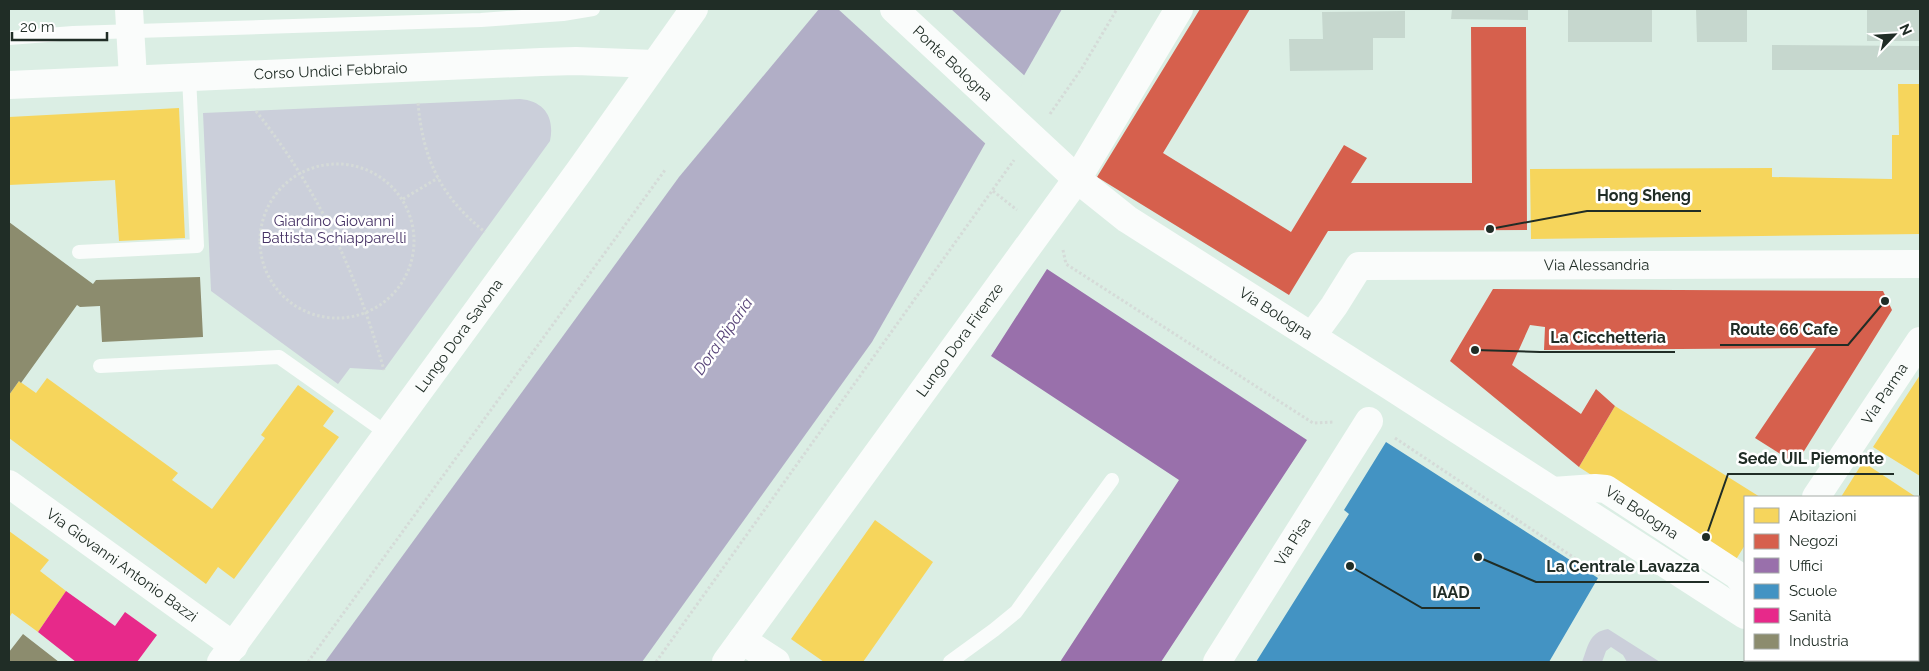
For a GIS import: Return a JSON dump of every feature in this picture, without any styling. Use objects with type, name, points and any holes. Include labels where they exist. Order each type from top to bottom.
[{"type":"street","name":"Lungo Dora Savona","points":[[227,654],[588,159],[694,9]]},
{"type":"street","name":"Ponte Bologna","points":[[894,9],[1012,118]]},
{"type":"street","name":"Lungo Dora Firenze","points":[[726,662],[1077,179],[1179,9]]},
{"type":"street","points":[[129,20],[133,78]]},
{"type":"street","name":"Corso Undici Febbraio","points":[[9,85],[133,78],[541,62],[576,61],[654,64]]},
{"type":"street","name":"Via Bologna","points":[[1012,118],[1077,179],[1148,234],[1312,336],[1553,491],[1744,604]]},
{"type":"street","name":"Via Alessandria","points":[[1312,336],[1334,306],[1358,266],[1920,264]]},
{"type":"street","name":"Via Parma","points":[[1817,496],[1920,341]]},
{"type":"street","name":"Via Pisa","points":[[1217,662],[1369,421]]},
{"type":"street","name":"Via Giovanni Antonio Bazzi","points":[[9,484],[227,654]]},
{"type":"street","points":[[742,640],[776,662]]},
{"type":"lane","points":[[9,38],[129,20],[481,20],[563,14],[594,9]]},
{"type":"lane","points":[[79,252],[197,246],[189,76]]},
{"type":"lane","points":[[100,366],[279,357],[388,434]]},
{"type":"lane","points":[[950,662],[1016,612],[1112,480]]},
{"type":"path","points":[[1054,109],[1082,68],[1117,9]]},
{"type":"path","points":[[418,103],[420,127],[426,152],[438,178],[451,199],[469,220],[484,232]]},
{"type":"path","points":[[256,111],[282,145],[331,227],[349,266],[384,370]]},
{"type":"path","points":[[656,662],[1015,158]]},
{"type":"path","points":[[336,163],[362,167],[385,179],[403,199],[413,222],[415,247],[410,271],[396,292],[377,308],[354,318],[329,319],[305,312],[284,298],[269,279],[261,253],[261,227],[270,202],[287,182],[300,173],[310,168],[336,163]]},
{"type":"path","points":[[308,662],[665,170]]},
{"type":"path","points":[[403,199],[438,178]]},
{"type":"path","points":[[993,191],[1023,215]]},
{"type":"path","points":[[1066,264],[1313,423],[1369,421],[1600,574]]},
{"type":"green space","name":"Giardino Giovanni Battista Schiapparelli","points":[[520,99],[536,103],[546,112],[551,125],[550,141],[384,370],[350,368],[338,384],[211,291],[203,113]]},
{"type":"green space","points":[[1608,629],[1660,662],[1627,662],[1623,655],[1611,647],[1606,651],[1602,662],[1582,662],[1593,637],[1597,633]]},
{"type":"water","name":"Dora Riparia","points":[[819,9],[1062,9],[872,342],[642,662],[325,662],[679,177]]},
{"type":"pier","points":[[838,9],[951,9],[1026,77],[987,145]]},
{"type":"building: Abitazioni","points":[[1898,84],[1920,84],[1920,234],[1531,239],[1530,169],[1772,168],[1772,177],[1892,179],[1892,135],[1899,135]]},
{"type":"building: Abitazioni","points":[[179,108],[185,238],[119,241],[115,180],[9,185],[9,117]]},
{"type":"building: Abitazioni","points":[[1920,375],[1920,476],[1873,447]]},
{"type":"building: Abitazioni","points":[[47,378],[178,473],[172,480],[212,509],[265,438],[261,435],[298,385],[334,411],[323,426],[339,437],[234,579],[218,567],[206,584],[9,438],[9,395],[19,381],[36,393]]},
{"type":"building: Abitazioni","points":[[1615,406],[1758,496],[1744,496],[1744,547],[1732,566],[1579,467]]},
{"type":"building: Abitazioni","points":[[1863,462],[1914,496],[1842,496]]},
{"type":"building: Abitazioni","points":[[875,520],[933,562],[863,662],[824,662],[791,639]]},
{"type":"building: Abitazioni","points":[[9,531],[49,560],[40,571],[66,591],[38,632],[12,613],[9,618]]},
{"type":"building: Abitazioni","points":[[1919,596],[1920,662],[1905,661],[1919,661]]},
{"type":"building: Negozi","points":[[1200,9],[1250,9],[1163,153],[1291,232],[1344,145],[1367,158],[1351,183],[1472,183],[1471,27],[1526,27],[1527,230],[1328,231],[1289,295],[1097,177]]},
{"type":"building: Negozi","points":[[1493,289],[1883,291],[1892,310],[1796,464],[1755,438],[1816,348],[1544,350],[1545,327],[1530,325],[1512,365],[1581,414],[1596,389],[1615,406],[1579,467],[1450,361]]},
{"type":"building: Uffici","points":[[1047,269],[1307,440],[1161,662],[1060,662],[1179,480],[991,356]]},
{"type":"building: Scuole","points":[[1386,442],[1598,578],[1549,662],[1256,662],[1349,514],[1344,510]]},
{"type":"building: Sanità","points":[[66,591],[115,626],[125,612],[157,635],[137,662],[76,662],[38,632]]},
{"type":"building: Industria","points":[[9,222],[93,284],[96,280],[200,277],[203,337],[102,342],[100,306],[80,307],[77,305],[21,383],[19,381],[9,395]]},
{"type":"building: Industria","points":[[23,634],[59,662],[9,662],[9,652]]},
{"type":"building: Altro","points":[[1452,9],[1528,9],[1528,20],[1451,19]]},
{"type":"building: Altro","points":[[1568,9],[1652,9],[1652,42],[1568,42]]},
{"type":"building: Altro","points":[[1696,9],[1747,9],[1747,42],[1697,42]]},
{"type":"building: Altro","points":[[1867,9],[1920,9],[1920,41],[1867,41]]},
{"type":"building: Altro","points":[[1405,11],[1405,38],[1373,38],[1373,70],[1290,71],[1289,39],[1323,39],[1322,12]]},
{"type":"building: Altro","points":[[1772,45],[1920,46],[1920,70],[1772,70]]},
{"type":"place","name":"Hong Sheng","points":[[1490,229]]},
{"type":"place","name":"Route 66 Cafe","points":[[1885,301]]},
{"type":"place","name":"La Cicchetteria","points":[[1475,350]]},
{"type":"place","name":"Sede UIL Piemonte","points":[[1706,537]]},
{"type":"place","name":"La Centrale Lavazza","points":[[1478,557]]},
{"type":"place","name":"IAAD","points":[[1350,566]]}]
